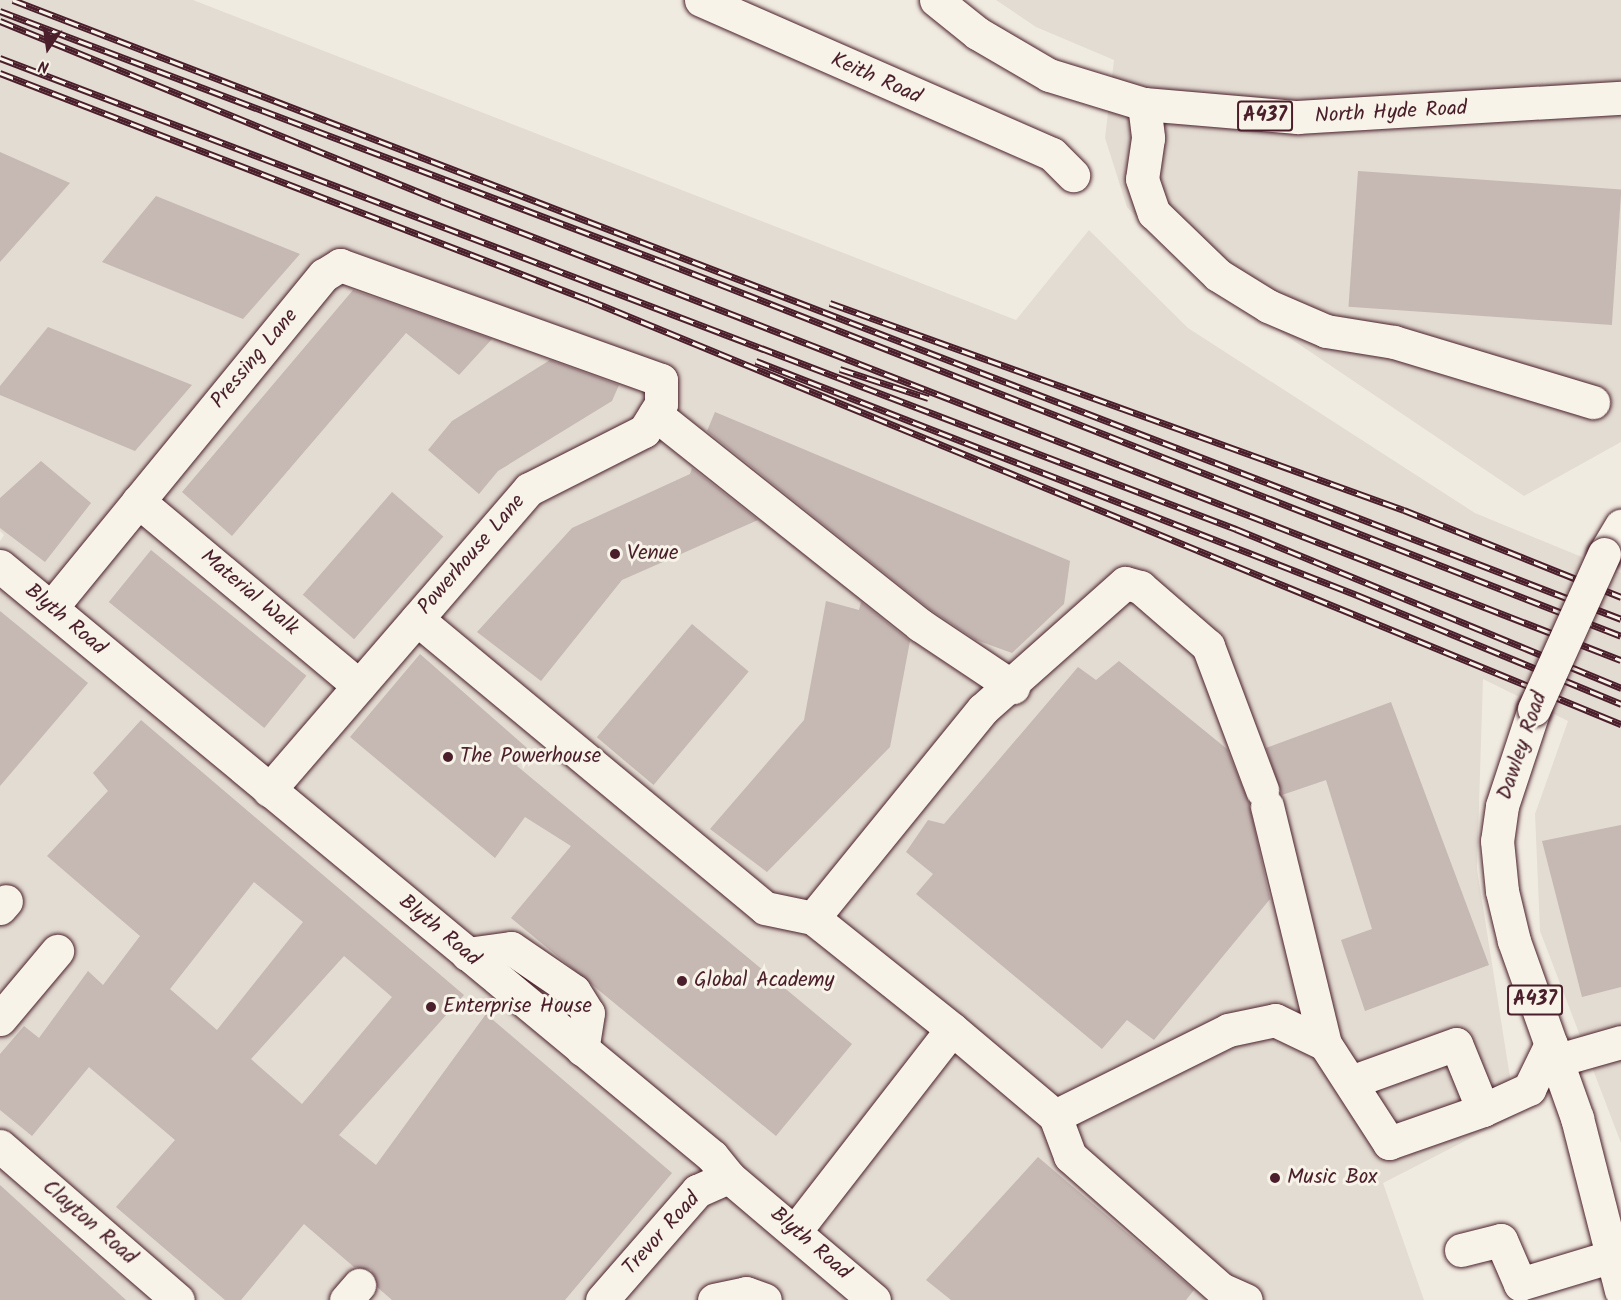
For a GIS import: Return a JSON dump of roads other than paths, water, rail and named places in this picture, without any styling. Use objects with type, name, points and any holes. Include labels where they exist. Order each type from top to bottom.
[{"type":"street","name":"Keith Road","points":[[701,0],[1063,153]]},
{"type":"street","name":"North Hyde Road","points":[[936,0],[977,33],[1049,75],[1144,105],[1298,117],[1621,98]]},
{"type":"street","points":[[1144,105],[1148,138],[1142,179],[1154,213],[1218,275],[1268,306],[1326,331],[1394,342],[1593,402]]},
{"type":"street","name":"Pressing Lane","points":[[51,608],[324,275],[340,265],[661,380],[661,404],[655,414]]},
{"type":"street","points":[[655,414],[920,625],[1012,687]]},
{"type":"street","name":"Powerhouse Lane","points":[[269,790],[529,489],[644,431],[655,414]]},
{"type":"street","name":"Material Walk","points":[[138,501],[359,686]]},
{"type":"street","name":"Dawley Road","points":[[1621,526],[1604,555],[1534,709],[1510,772],[1497,841],[1514,941],[1574,1110],[1621,1290]]},
{"type":"street","name":"Blyth Road","points":[[0,566],[712,1156],[729,1177],[796,1230],[874,1300]]},
{"type":"street","points":[[813,918],[983,709],[1012,687],[1119,586],[1140,587],[1208,646],[1264,798],[1325,1044],[1353,1081],[1389,1143],[1483,1110],[1529,1089],[1555,1052],[1621,1042]]},
{"type":"street","points":[[417,619],[765,908],[813,918],[952,1029],[1055,1116],[1071,1156],[1226,1296]]},
{"type":"street","points":[[0,1019],[57,951]]},
{"type":"street","points":[[1055,1116],[1228,1030],[1275,1020],[1325,1044]]},
{"type":"street","points":[[796,1230],[952,1029]]},
{"type":"street","points":[[1353,1081],[1456,1044],[1483,1110]]},
{"type":"street","points":[[1529,1089],[1574,1110]]},
{"type":"street","name":"Clayton Road","points":[[0,1146],[178,1300]]},
{"type":"street","name":"Trevor Road","points":[[602,1300],[697,1191],[729,1177]]},
{"type":"street","points":[[1461,1250],[1501,1240],[1520,1284],[1613,1256]]},
{"type":"street","points":[[714,1300],[746,1293],[765,1300]]},
{"type":"railway","points":[[13,0],[1621,619]]},
{"type":"railway","points":[[0,11],[666,263],[1621,636]]},
{"type":"railway","points":[[0,21],[441,201],[1621,660]]},
{"type":"railway","points":[[0,58],[1236,529],[1621,688]]},
{"type":"railway","points":[[0,73],[589,300],[1621,724]]},
{"type":"railway","points":[[830,303],[1404,510],[1621,597]]},
{"type":"railway","points":[[756,361],[1357,595],[1621,704]]},
{"type":"railway","points":[[840,369],[928,398]]},
{"type":"place","name":"Venue","points":[[615,554]]},
{"type":"place","name":"The Powerhouse","points":[[448,757]]},
{"type":"place","name":"Global Academy","points":[[682,981]]},
{"type":"place","name":"Enterprise House","points":[[431,1007]]},
{"type":"place","name":"Music Box","points":[[1275,1178]]}]
